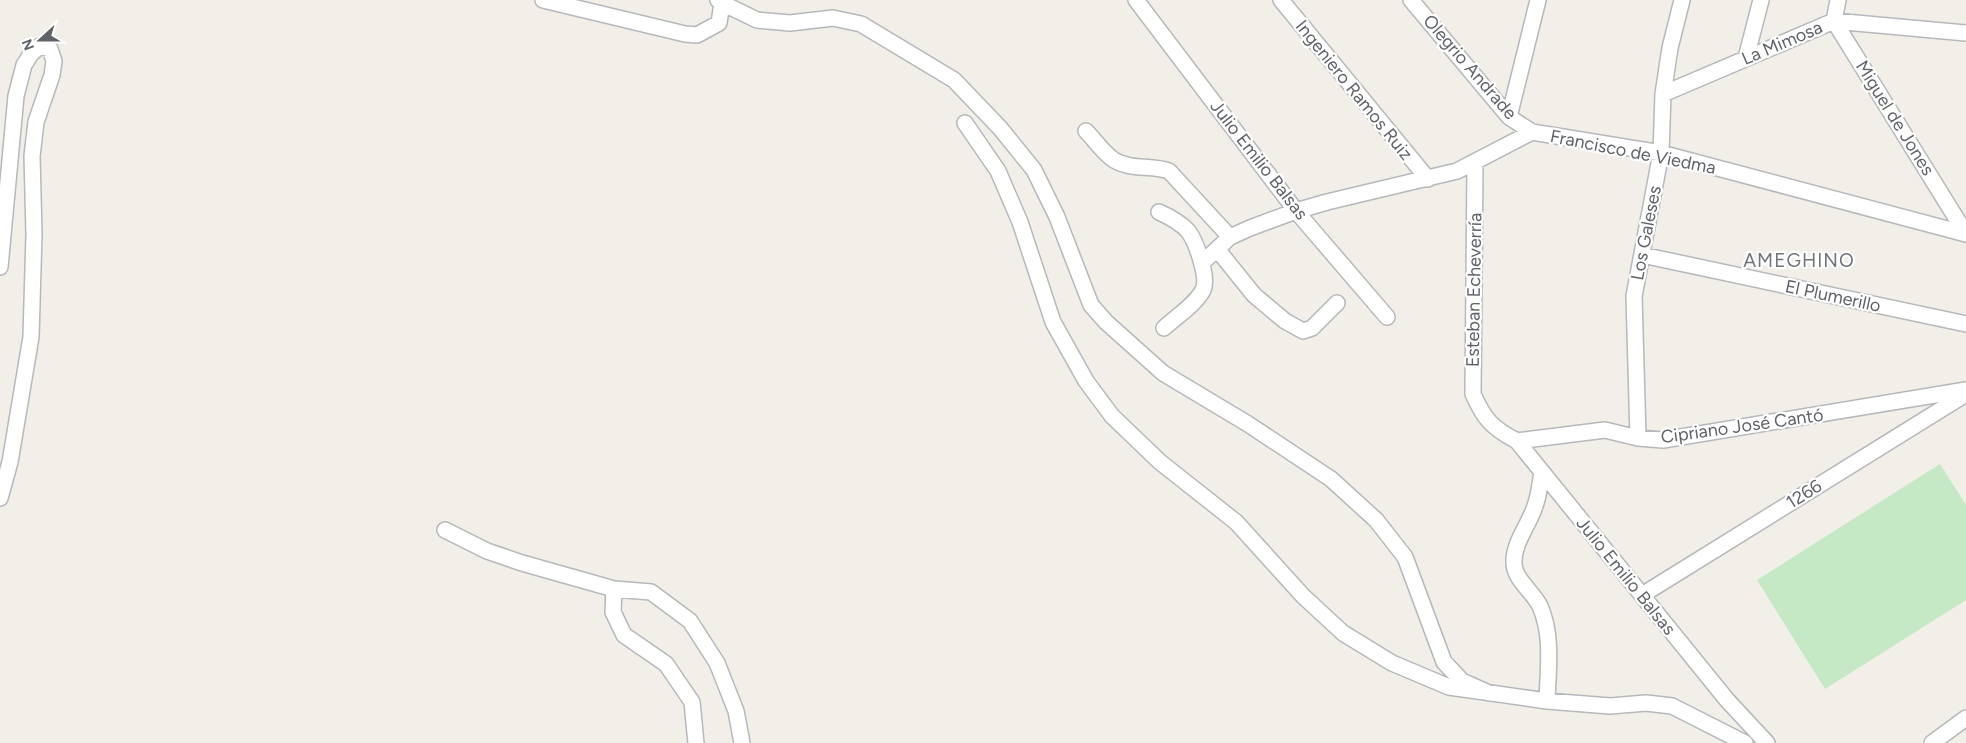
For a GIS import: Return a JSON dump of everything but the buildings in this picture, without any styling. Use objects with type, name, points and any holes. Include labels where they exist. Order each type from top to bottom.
[{"type":"street","points":[[543,0],[685,34],[697,35],[719,23],[720,1],[757,20],[790,23],[833,18],[861,24],[954,80],[1000,128],[1034,170],[1057,217],[1091,305],[1106,322],[1163,373],[1248,424],[1331,479],[1376,520],[1405,557],[1444,662],[1462,681],[1489,693]]},
{"type":"street","name":"Julio Emilio Balsas","points":[[1136,0],[1296,211],[1387,316]]},
{"type":"street","name":"Ingeniero Ramos Ruiz","points":[[1281,0],[1428,179]]},
{"type":"street","name":"Olegrio Andrade","points":[[1412,0],[1509,116],[1532,132]]},
{"type":"street","points":[[1509,116],[1538,0]]},
{"type":"street","name":"Los Galeses","points":[[1638,438],[1634,296],[1661,153],[1663,94],[1670,48],[1682,0]]},
{"type":"street","points":[[1746,58],[1761,0]]},
{"type":"street","points":[[1834,20],[1838,0]]},
{"type":"street","name":"La Mimosa","points":[[1663,94],[1834,20],[1966,33]]},
{"type":"street","name":"Miguel de Jones","points":[[1834,20],[1966,234]]},
{"type":"street","points":[[0,267],[16,96],[24,65],[31,54],[40,46],[50,49],[54,61],[52,75],[36,122],[32,156],[34,234],[31,337],[10,462],[0,498]]},
{"type":"street","points":[[965,123],[998,171],[1020,222],[1053,322],[1086,381],[1112,416],[1160,462],[1236,522],[1303,596],[1343,633],[1392,663],[1449,687],[1548,701],[1610,706],[1646,703],[1672,706],[1745,743]]},
{"type":"street","points":[[1086,131],[1114,160],[1128,165],[1159,168],[1169,171],[1230,237]]},
{"type":"street","name":"Francisco de Viedma","points":[[1202,263],[1230,237],[1296,211],[1457,171],[1532,132],[1661,153],[1966,234]]},
{"type":"street","name":"Esteban Echeverría","points":[[1475,163],[1473,394],[1482,414]]},
{"type":"street","points":[[1160,212],[1175,218],[1189,232],[1202,263],[1206,280],[1204,289],[1196,300],[1164,328]]},
{"type":"street","points":[[1217,249],[1254,295],[1285,321],[1304,331],[1312,328],[1337,303]]},
{"type":"street","name":"El Plumerillo","points":[[1642,255],[1966,324]]},
{"type":"street","name":"Cipriano José Cantó","points":[[1517,441],[1604,430],[1638,438],[1663,440],[1966,390]]},
{"type":"street","name":"1266","points":[[1642,595],[1966,394]]},
{"type":"street","name":"Julio Emilio Balsas","points":[[1482,414],[1497,431],[1517,441],[1726,700],[1767,743]]},
{"type":"street","points":[[1542,472],[1535,506],[1515,550],[1514,565],[1519,576],[1539,604],[1547,627],[1549,639],[1548,701]]},
{"type":"street","points":[[445,530],[486,550],[522,563],[614,589],[650,592],[690,621],[717,663],[736,710],[742,743]]},
{"type":"street","points":[[614,589],[613,612],[624,635],[666,664],[692,702],[696,743]]},
{"type":"street","points":[[1932,743],[1966,718]]},
{"type":"green space","points":[[1940,464],[1966,505],[1966,600],[1825,689],[1757,580]]},
{"type":"district","name":"AMEGHINO","points":[[1799,260]]}]
